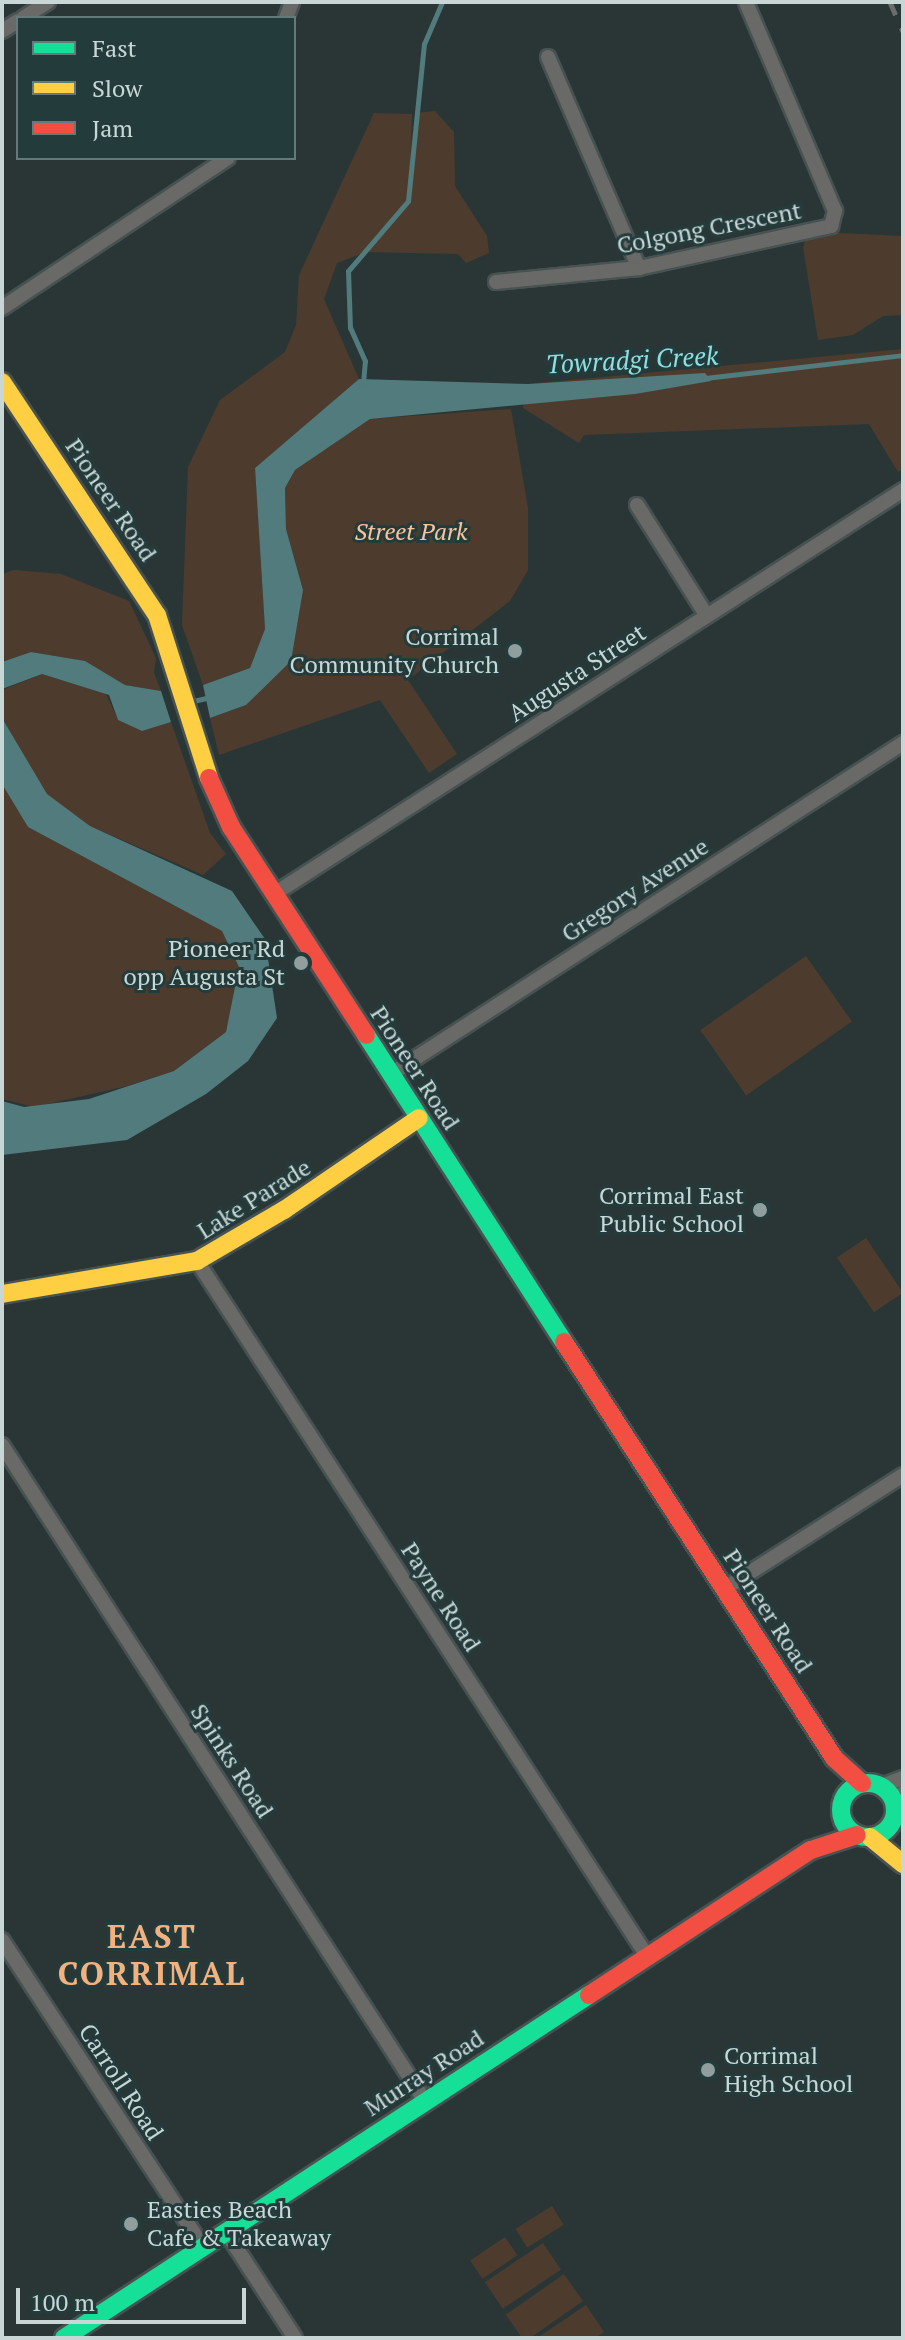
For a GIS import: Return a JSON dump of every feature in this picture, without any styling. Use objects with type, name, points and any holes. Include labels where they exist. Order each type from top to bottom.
[{"type":"main road","name":"Pioneer Road","points":[[2,382],[146,595],[177,672],[222,811],[834,1758],[843,1806]]},
{"type":"main road","name":"Lake Parade","points":[[2,1294],[197,1261],[284,1210],[419,1118]]},
{"type":"main road","name":"Pioneer Road","points":[[834,1758],[899,1798]]},
{"type":"main road","name":"Murray Road","points":[[811,1850],[843,1806],[872,1784]]},
{"type":"main road","points":[[899,1798],[891,1825],[903,1862]]},
{"type":"main road","points":[[843,1806],[864,1836],[903,1862]]},
{"type":"main road","name":"Murray Road","points":[[64,2338],[811,1850],[864,1836],[891,1825]]},
{"type":"street","points":[[26,16],[48,2]]},
{"type":"street","name":"Colgong Crescent","points":[[496,282],[639,268],[831,226],[837,218],[746,2]]},
{"type":"street","points":[[548,57],[639,268]]},
{"type":"street","points":[[2,308],[225,160]]},
{"type":"street","name":"Augusta Street","points":[[274,894],[903,490]]},
{"type":"street","points":[[637,505],[707,616]]},
{"type":"street","name":"Gregory Avenue","points":[[391,1074],[903,743]]},
{"type":"street","name":"Payne Road","points":[[197,1261],[647,1956]]},
{"type":"street","name":"Spinks Road","points":[[2,1445],[425,2101]]},
{"type":"street","points":[[724,1589],[903,1475]]},
{"type":"street","points":[[872,1784],[903,1778]]},
{"type":"street","name":"Carroll Road","points":[[2,1940],[203,2247]]},
{"type":"street","points":[[226,2232],[295,2338]]},
{"type":"green space","points":[[435,111],[454,132],[455,186],[487,236],[489,253],[466,263],[458,254],[366,252],[337,263],[324,299],[359,379],[255,468],[265,629],[250,668],[203,685],[182,625],[188,467],[220,400],[285,352],[296,325],[299,275],[374,113],[412,114],[410,172],[416,113]]},
{"type":"green space","points":[[839,233],[903,236],[903,315],[883,316],[853,335],[818,340],[803,247],[806,239]]},
{"type":"green space","points":[[903,349],[903,469],[898,472],[869,424],[584,435],[579,443],[523,408],[528,384]]},
{"type":"green space","name":"Street Park","points":[[511,409],[528,508],[528,570],[510,601],[408,680],[457,754],[429,773],[380,700],[219,755],[210,718],[246,705],[303,590],[286,529],[285,488],[295,470],[369,419]]},
{"type":"green space","points":[[14,570],[61,574],[129,601],[156,658],[154,673],[161,691],[125,685],[84,661],[31,652],[2,662],[2,574]]},
{"type":"green space","points":[[42,674],[106,694],[118,720],[142,731],[171,722],[210,833],[226,854],[203,875],[90,826],[46,794],[2,718],[2,690]]},
{"type":"green space","points":[[2,784],[28,827],[222,931],[240,967],[226,1032],[174,1071],[127,1086],[34,1107],[2,1099]]},
{"type":"green space","points":[[806,956],[852,1022],[746,1096],[700,1030]]},
{"type":"green space","points":[[866,1238],[903,1293],[874,1312],[837,1258]]},
{"type":"green space","points":[[552,2206],[564,2225],[527,2247],[516,2229]]},
{"type":"green space","points":[[505,2237],[517,2255],[482,2279],[470,2260]]},
{"type":"green space","points":[[543,2243],[561,2270],[503,2309],[485,2282]]},
{"type":"green space","points":[[564,2274],[583,2301],[530,2338],[522,2338],[506,2315]]},
{"type":"green space","points":[[586,2305],[604,2332],[595,2338],[537,2338]]},
{"type":"water","points":[[705,373],[711,381],[635,394],[370,419],[295,470],[285,488],[286,529],[303,590],[291,661],[246,705],[210,718],[203,685],[250,668],[265,629],[255,468],[359,379],[528,384]]},
{"type":"water","points":[[31,652],[85,661],[125,685],[161,691],[171,722],[142,731],[118,720],[109,695],[42,674],[2,689],[2,662]]},
{"type":"water","points":[[2,718],[47,794],[90,826],[232,891],[265,939],[277,1018],[248,1061],[206,1094],[127,1140],[2,1155],[2,1101],[24,1107],[89,1099],[174,1071],[226,1032],[239,967],[222,931],[28,827],[2,784]]},
{"type":"waterway","points":[[363,383],[365,361],[350,328],[348,271],[408,201],[424,44],[442,2]]},
{"type":"waterway","name":"Towradgi Creek","points":[[705,378],[903,355]]},
{"type":"waterway","points":[[189,702],[210,697]]},
{"type":"railway","points":[[890,2],[903,31]]},
{"type":"traffic: fast","points":[[366,1035],[564,1342]]},
{"type":"traffic: fast","points":[[868,1783],[887,1791],[895,1810],[887,1829],[868,1837],[849,1829],[841,1810],[849,1791],[868,1783]]},
{"type":"traffic: fast","points":[[64,2338],[589,1995]]},
{"type":"traffic: slow","points":[[2,382],[157,615],[209,778]]},
{"type":"traffic: slow","points":[[2,1294],[197,1261],[284,1210],[419,1118]]},
{"type":"traffic: slow","points":[[870,1837],[903,1864]]},
{"type":"traffic: jam","points":[[209,778],[231,827],[366,1035]]},
{"type":"traffic: jam","points":[[564,1342],[834,1758],[862,1783]]},
{"type":"traffic: jam","points":[[589,1995],[811,1850],[857,1835]]},
{"type":"place","name":"Corrimal Community Church","points":[[515,651]]},
{"type":"place","name":"Pioneer Rd opp Augusta St","points":[[301,963]]},
{"type":"place","name":"Corrimal East Public School","points":[[760,1210]]},
{"type":"place","name":"Corrimal High School","points":[[708,2070]]},
{"type":"place","name":"Easties Beach Cafe & Takeaway","points":[[131,2224]]},
{"type":"district","name":"EAST CORRIMAL","points":[[152,1956]]}]
